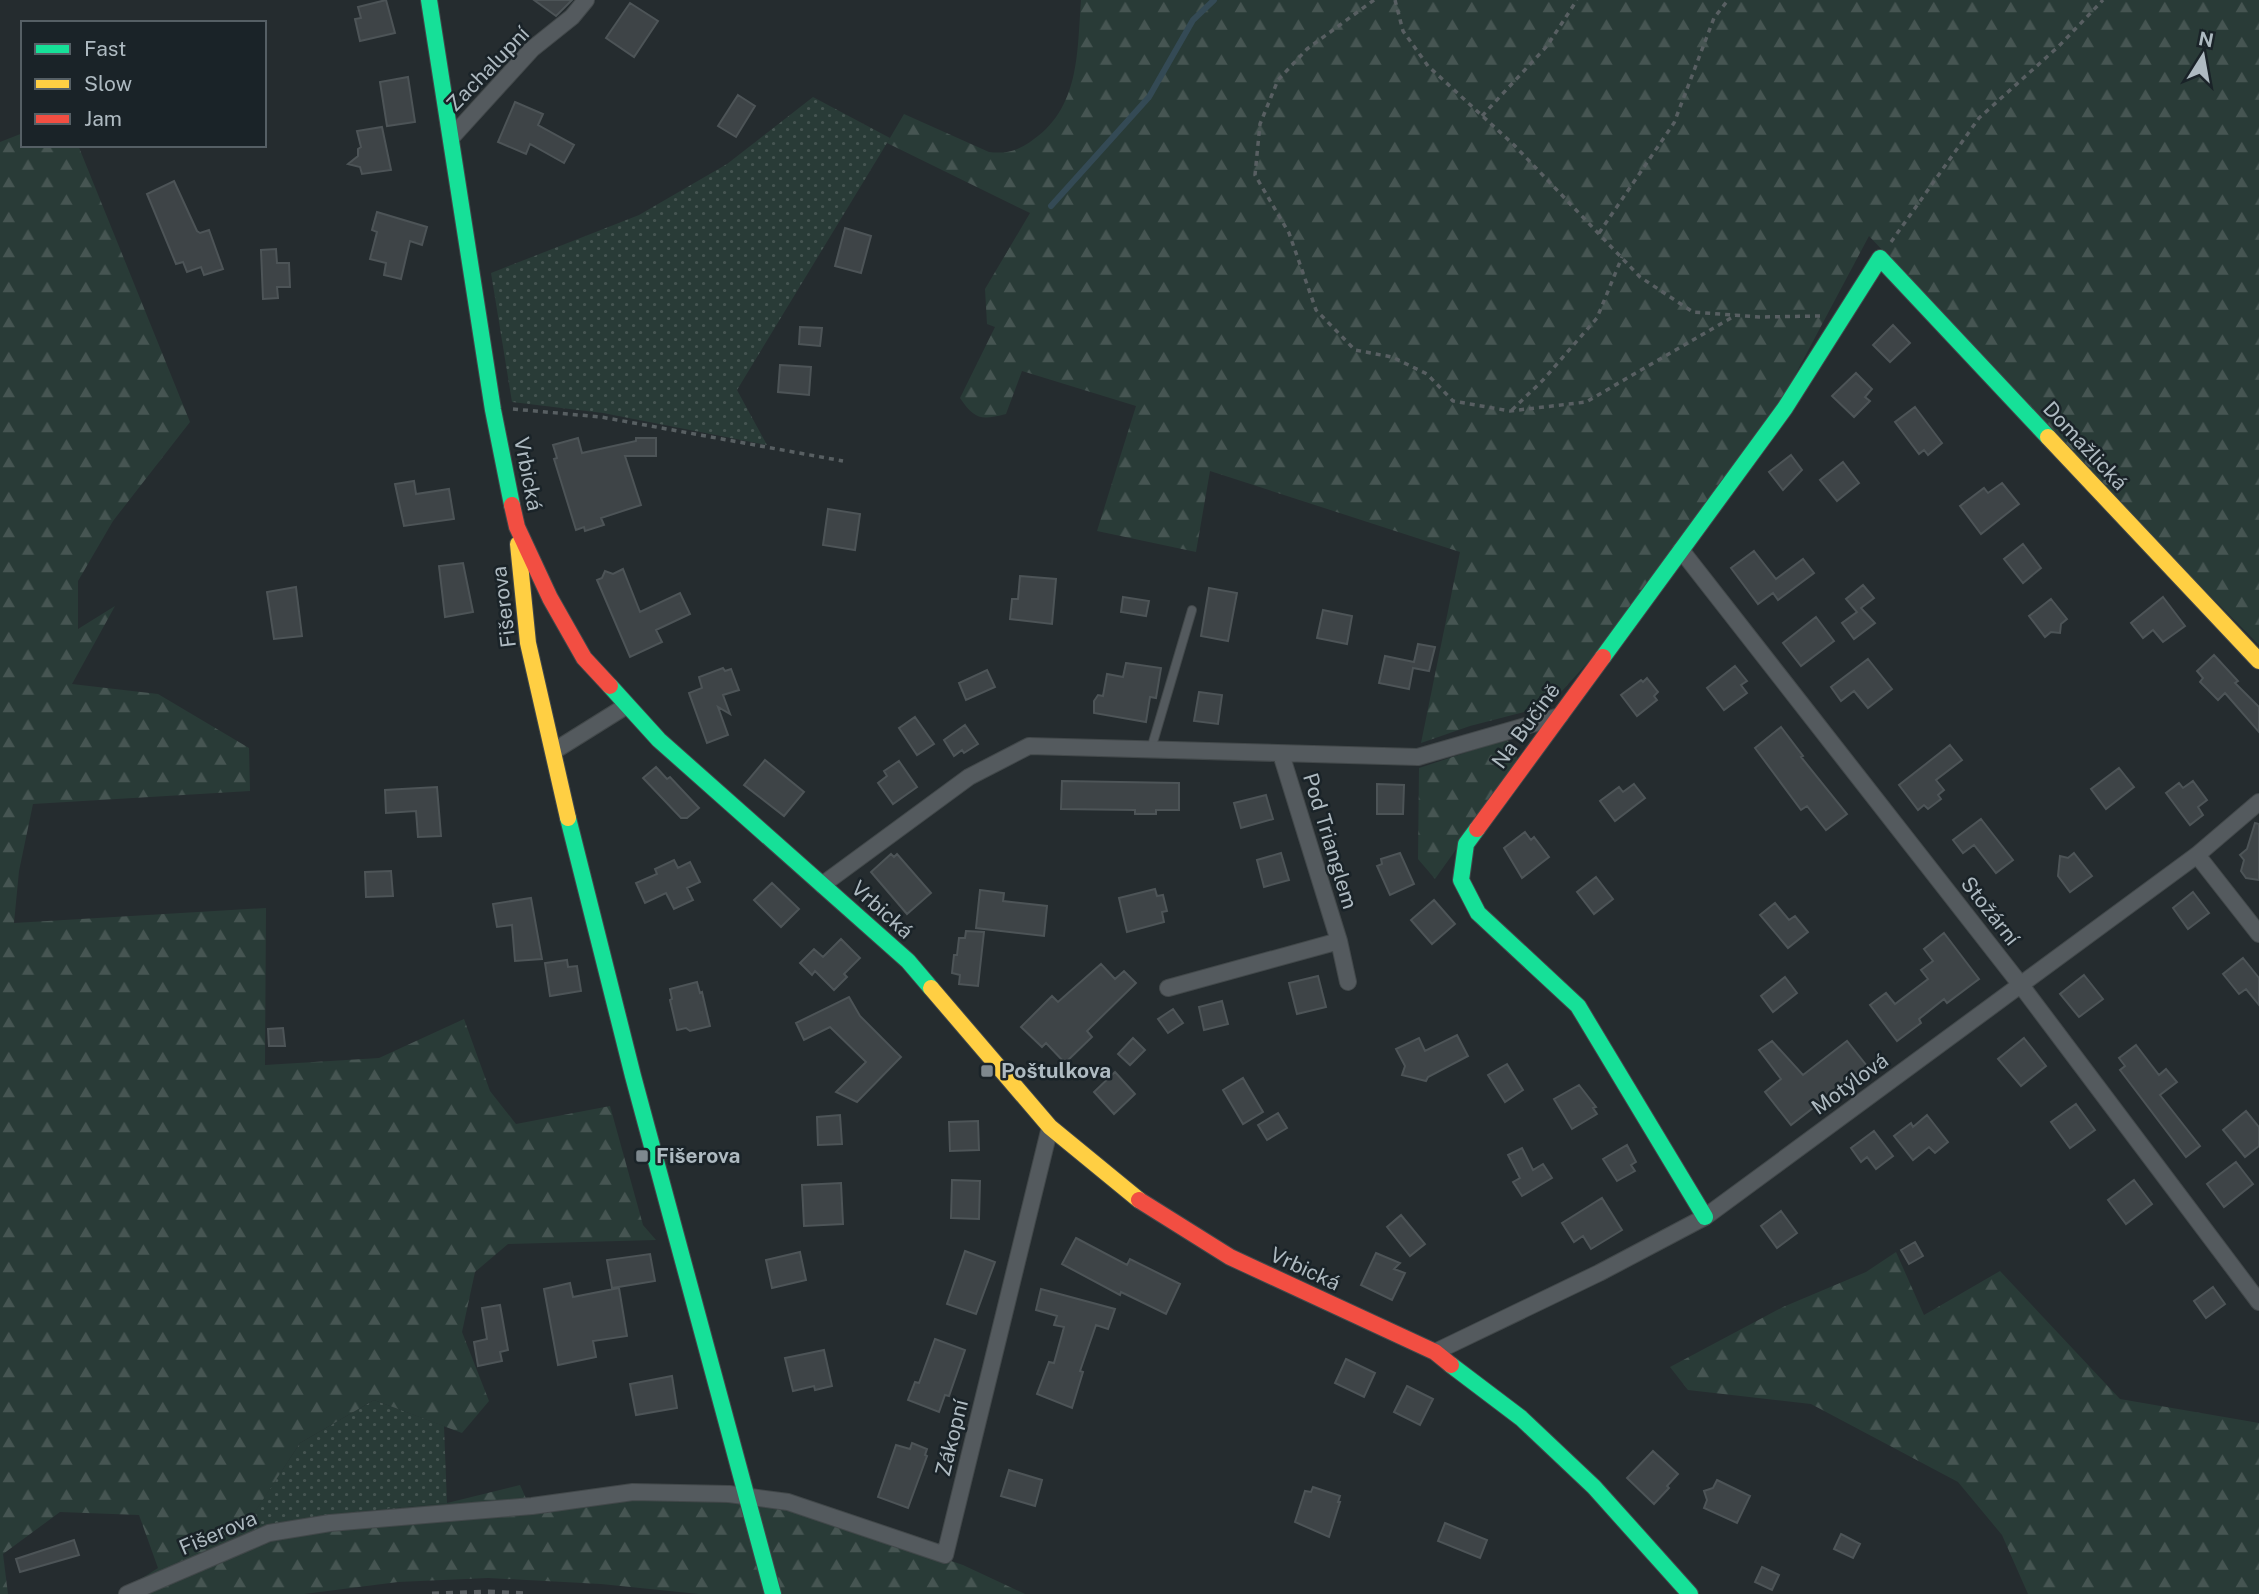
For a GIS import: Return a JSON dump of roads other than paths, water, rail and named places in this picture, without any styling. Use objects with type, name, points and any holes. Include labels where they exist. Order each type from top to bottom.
[{"type":"street","name":"Vrbická","points":[[429,0],[494,410],[517,527],[550,598],[584,659],[659,740],[908,961],[1050,1127],[1141,1201],[1230,1258],[1436,1352],[1521,1418],[1558,1452],[1594,1487],[1689,1594]]},
{"type":"street","name":"Zachalupní","points":[[451,138],[532,49],[572,17],[586,0]]},
{"type":"street","name":"Na Bučině","points":[[1705,1217],[1578,1006],[1478,913],[1461,880],[1466,844],[1785,408],[1880,258]]},
{"type":"street","name":"Domažlická","points":[[1880,258],[2259,662]]},
{"type":"street","name":"Fišerova","points":[[517,527],[528,643],[563,799],[633,1076],[773,1594]]},
{"type":"street","name":"Stožární","points":[[1681,550],[2021,984],[2259,1302]]},
{"type":"street","points":[[554,751],[626,706]]},
{"type":"street","points":[[822,885],[969,777],[1029,746],[1419,757],[1559,716]]},
{"type":"street","name":"Pod Trianglem","points":[[1281,754],[1339,941],[1348,982]]},
{"type":"street","name":"Motýlová","points":[[1436,1352],[1599,1273],[1705,1217],[2197,855],[2259,802]]},
{"type":"street","points":[[2197,855],[2259,934]]},
{"type":"street","name":"Pod Trianglem","points":[[1168,988],[1339,941]]},
{"type":"street","name":"Zákopní","points":[[748,1501],[788,1502],[945,1555],[1050,1127]]},
{"type":"street","name":"Fišerova","points":[[127,1594],[269,1533],[306,1527],[532,1506],[633,1492],[748,1501]]},
{"type":"lane","points":[[1152,749],[1192,610]]},
{"type":"waterway","points":[[1051,206],[1149,97],[1193,20],[1214,0]]},
{"type":"railway","points":[[432,1594],[529,1594]]},
{"type":"place","name":"Poštulkova","points":[[987,1071]]},
{"type":"place","name":"Fišerova","points":[[642,1156]]}]
